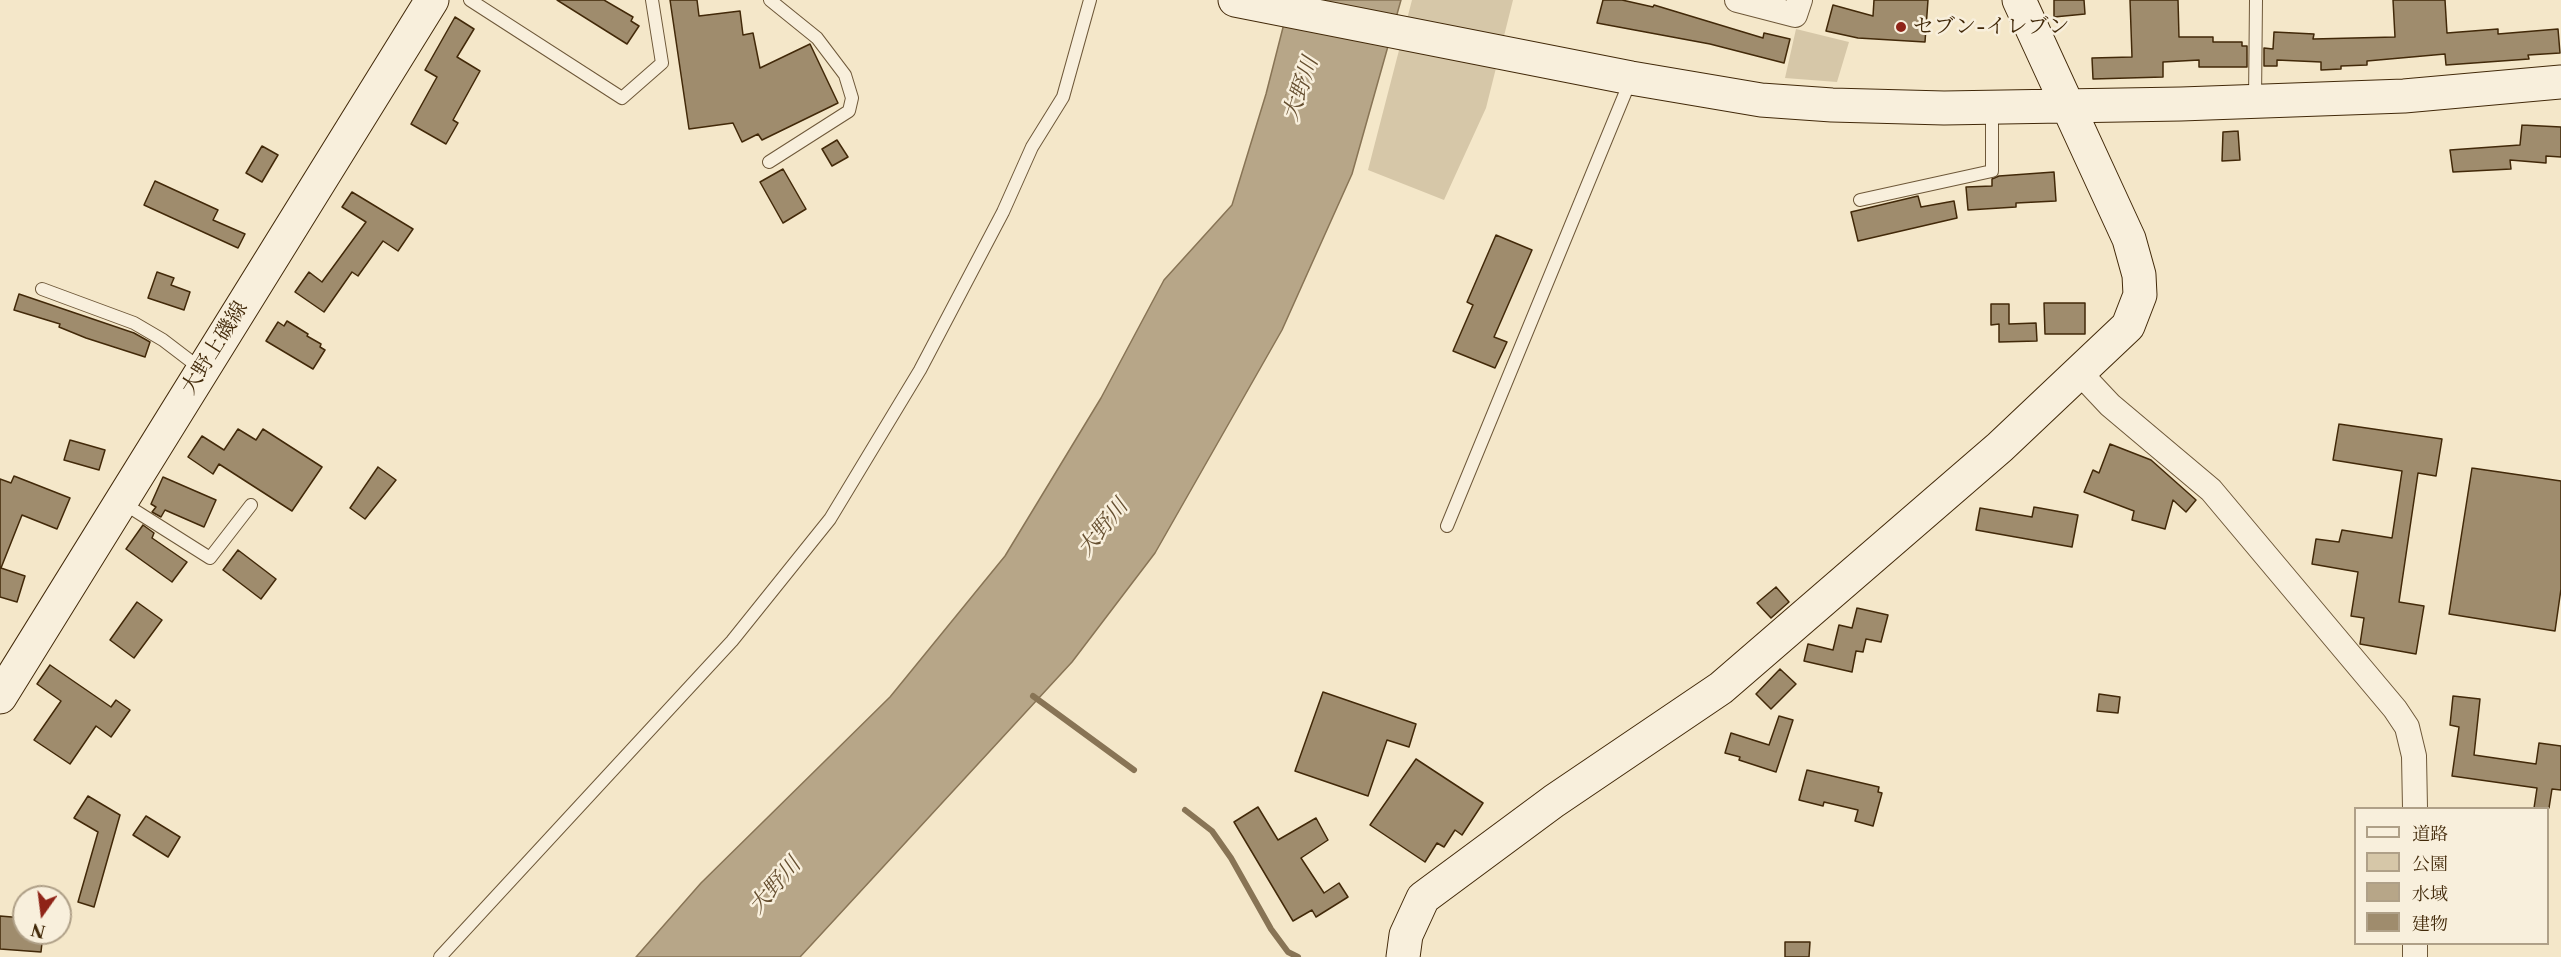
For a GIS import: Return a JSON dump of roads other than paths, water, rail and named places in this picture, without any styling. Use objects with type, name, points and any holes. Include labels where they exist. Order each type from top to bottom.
[{"type":"street","name":"大野上磯線","points":[[0,698],[432,0]]},
{"type":"street","points":[[1235,0],[1631,78],[1761,100],[1832,105],[1992,108],[2255,101],[2404,96],[2561,82]]},
{"type":"street","points":[[1737,0],[1795,15],[1800,0]]},
{"type":"street","points":[[1403,957],[1407,935],[1423,898],[1554,801],[1721,688],[2000,447],[2128,326],[2140,295],[2139,275],[2129,239],[2065,106],[2019,0]]},
{"type":"street","points":[[2079,372],[2110,405],[2211,490],[2395,709],[2407,727],[2414,756],[2415,807]]},
{"type":"lane","points":[[470,0],[622,98],[662,63],[652,0]]},
{"type":"lane","points":[[769,162],[849,111],[852,98],[845,75],[817,38],[770,0]]},
{"type":"lane","points":[[440,957],[732,641],[830,519],[920,370],[1003,212],[1032,147],[1063,97],[1090,0]]},
{"type":"lane","points":[[2255,101],[2256,0]]},
{"type":"lane","points":[[1447,526],[1631,78]]},
{"type":"lane","points":[[1860,200],[1992,171],[1992,108]]},
{"type":"lane","points":[[42,289],[134,323],[163,340],[202,370]]},
{"type":"lane","points":[[121,501],[210,558],[250,505]]},
{"type":"water","name":"大野川","points":[[1290,0],[1401,0],[1352,174],[1282,330],[1155,553],[1072,662],[800,957],[636,957],[701,883],[890,697],[1005,556],[1101,398],[1164,280],[1232,205],[1266,94]]},
{"type":"waterway","points":[[1033,696],[1134,770]]},
{"type":"waterway","points":[[1185,810],[1212,831],[1231,858],[1271,929],[1288,952],[1298,957]]},
{"type":"place","name":"セブン-イレブン","points":[[1901,27]]}]
